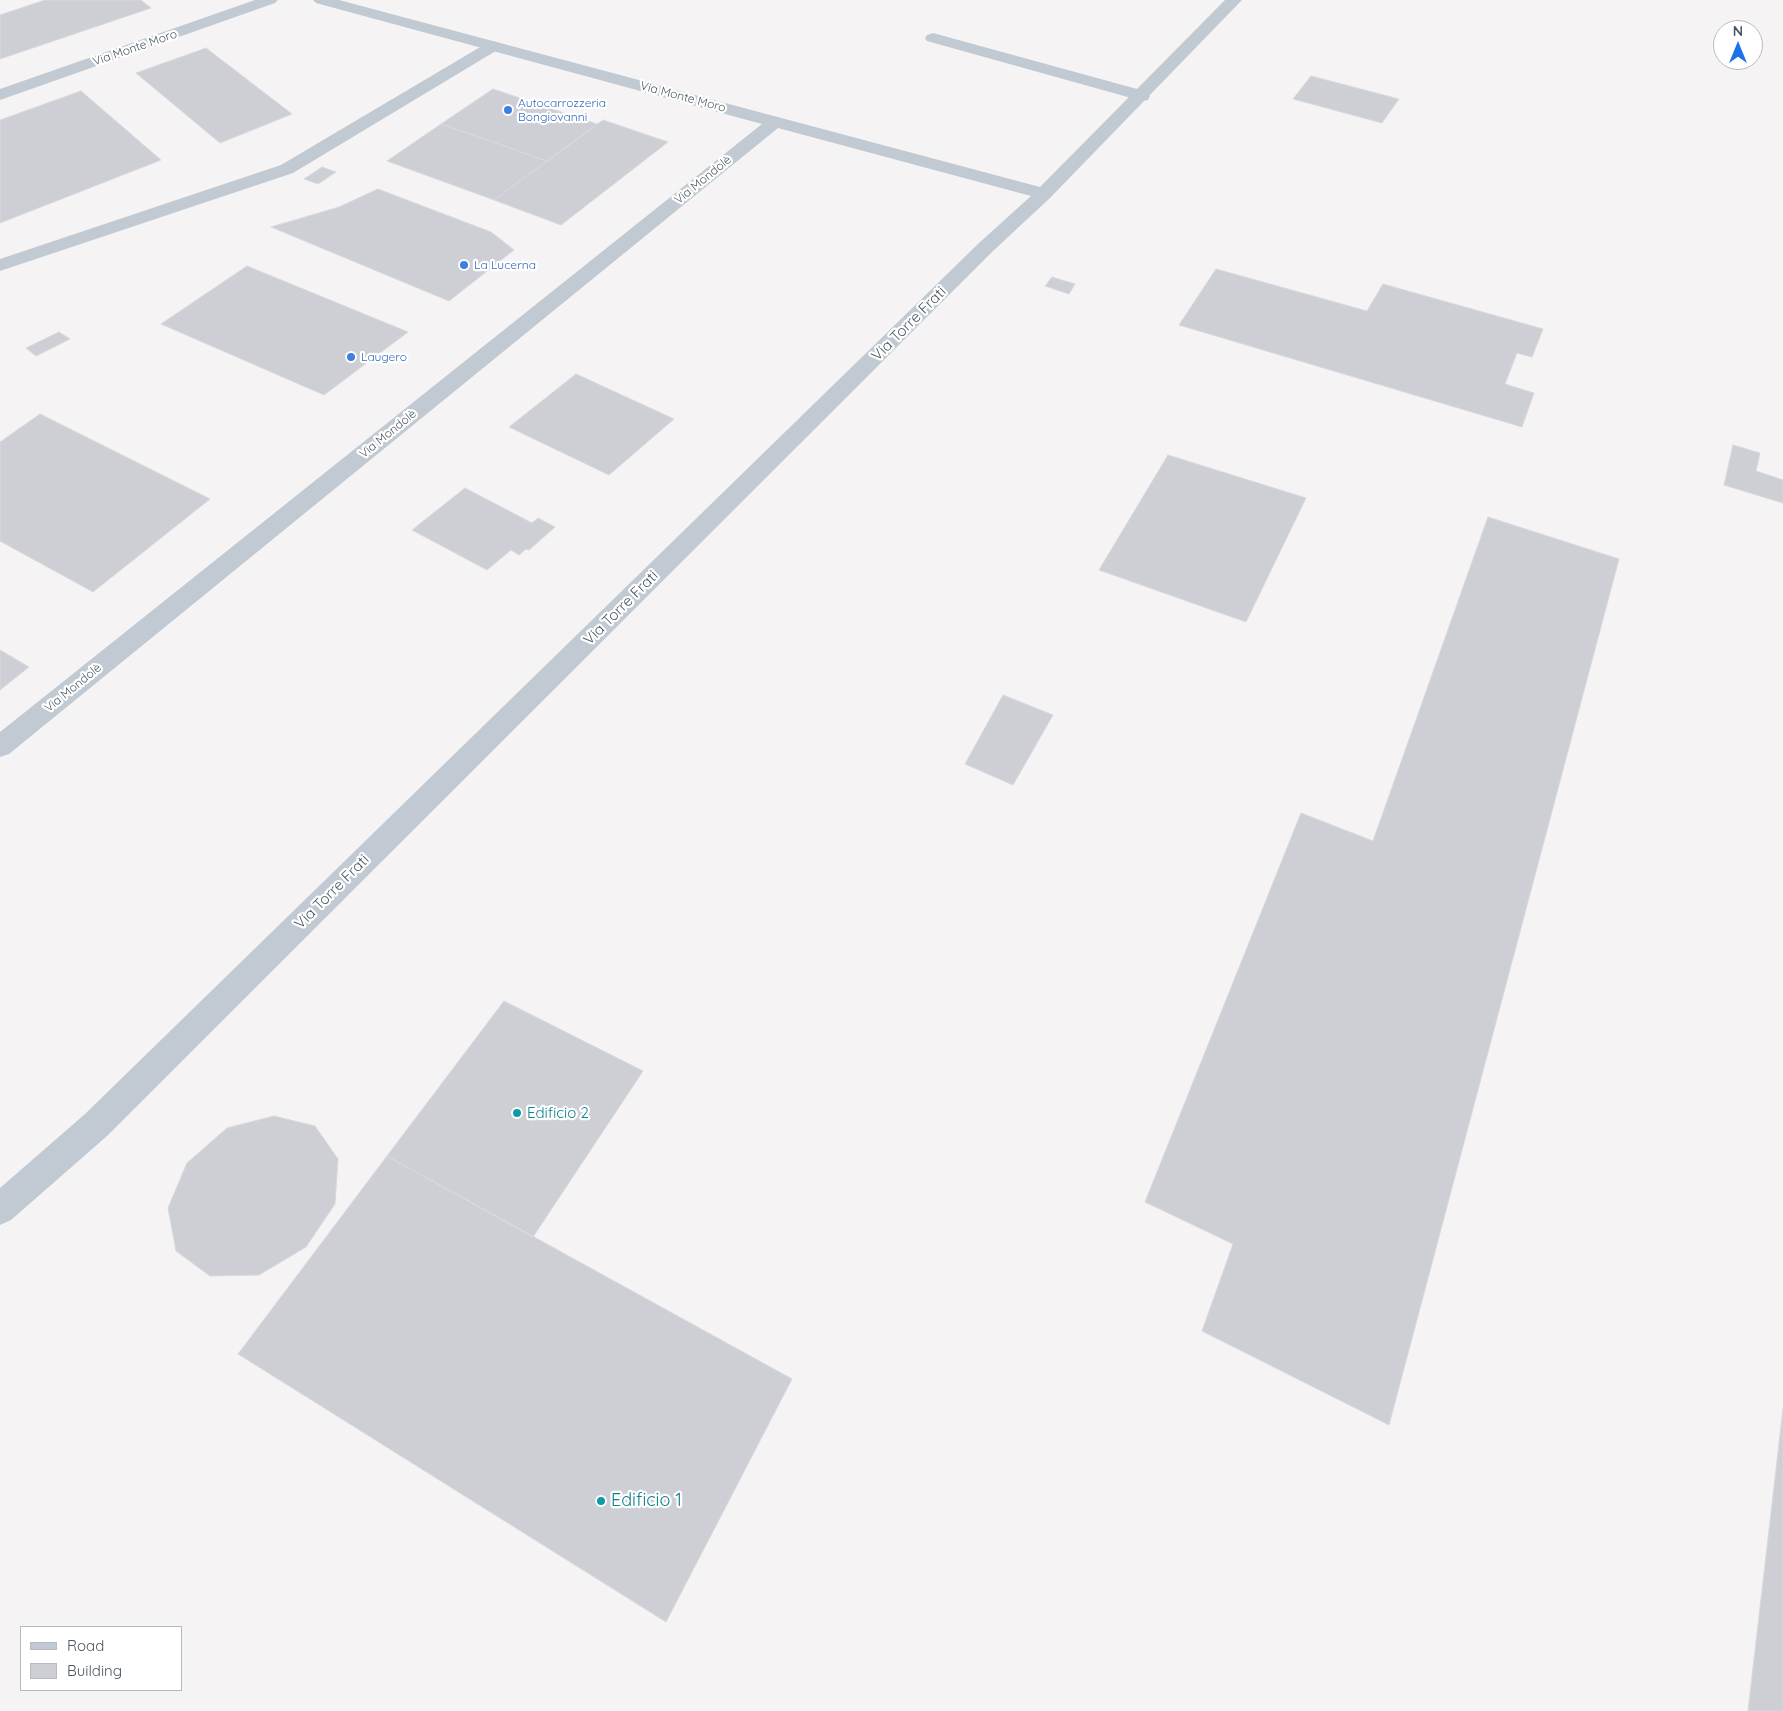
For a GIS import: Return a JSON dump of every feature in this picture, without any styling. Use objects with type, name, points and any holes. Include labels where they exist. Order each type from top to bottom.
[{"type":"street","name":"Via Monte Moro","points":[[0,95],[270,0]]},
{"type":"street","name":"Via Monte Moro","points":[[321,0],[1044,194]]},
{"type":"street","name":"Via Torre Frati","points":[[0,1209],[96,1125],[986,247],[1044,194],[1234,0]]},
{"type":"street","points":[[933,38],[1142,96]]},
{"type":"street","points":[[0,265],[287,169],[493,46]]},
{"type":"street","name":"Via Mondolè","points":[[0,746],[776,121]]},
{"type":"building","points":[[45,0],[141,0],[151,8],[0,59],[0,15]]},
{"type":"building","points":[[206,48],[292,114],[220,143],[136,73]]},
{"type":"building","points":[[1311,76],[1399,99],[1382,123],[1293,99]]},
{"type":"building","points":[[493,89],[597,124],[547,161],[441,124]]},
{"type":"building","points":[[81,91],[161,160],[0,223],[0,120]]},
{"type":"building","points":[[603,120],[668,142],[561,225],[494,200]]},
{"type":"building","points":[[441,124],[547,161],[494,200],[387,161]]},
{"type":"building","points":[[322,167],[336,172],[318,184],[304,179]]},
{"type":"building","points":[[378,189],[491,232],[514,250],[449,301],[271,227],[339,207]]},
{"type":"building","points":[[247,266],[408,332],[324,395],[161,324]]},
{"type":"building","points":[[1216,269],[1367,311],[1383,284],[1543,329],[1532,357],[1517,353],[1505,384],[1534,393],[1522,427],[1179,325]]},
{"type":"building","points":[[1052,277],[1075,284],[1069,294],[1045,286]]},
{"type":"building","points":[[59,332],[70,339],[36,356],[26,348]]},
{"type":"building","points":[[576,374],[674,419],[609,475],[509,427]]},
{"type":"building","points":[[40,414],[210,499],[93,592],[0,541],[0,442]]},
{"type":"building","points":[[1733,445],[1760,453],[1756,471],[1783,480],[1783,503],[1724,485]]},
{"type":"building","points":[[1168,455],[1306,498],[1246,622],[1099,570]]},
{"type":"building","points":[[465,488],[532,523],[538,518],[555,527],[529,550],[526,549],[519,555],[511,550],[487,570],[412,530]]},
{"type":"building","points":[[1488,517],[1619,559],[1389,1425],[1202,1331],[1233,1244],[1145,1202],[1301,813],[1373,841]]},
{"type":"building","points":[[0,650],[29,667],[0,690]]},
{"type":"building","points":[[1003,695],[1053,715],[1013,785],[965,764]]},
{"type":"building","name":"Edificio 2","points":[[504,1001],[643,1071],[533,1237],[387,1156]]},
{"type":"building","points":[[274,1116],[315,1126],[338,1159],[335,1204],[306,1247],[259,1275],[210,1276],[176,1251],[168,1208],[187,1163],[227,1128]]},
{"type":"building","name":"Edificio 1","points":[[387,1156],[792,1379],[666,1622],[238,1354]]},
{"type":"building","points":[[1783,1409],[1783,1711],[1748,1711]]},
{"type":"place","name":"Autocarrozzeria Bongiovanni","points":[[508,110]]},
{"type":"place","name":"La Lucerna","points":[[464,265]]},
{"type":"place","name":"Laugero","points":[[351,357]]},
{"type":"place","name":"Edificio 2","points":[[517,1113]]},
{"type":"place","name":"Edificio 1","points":[[601,1501]]}]
